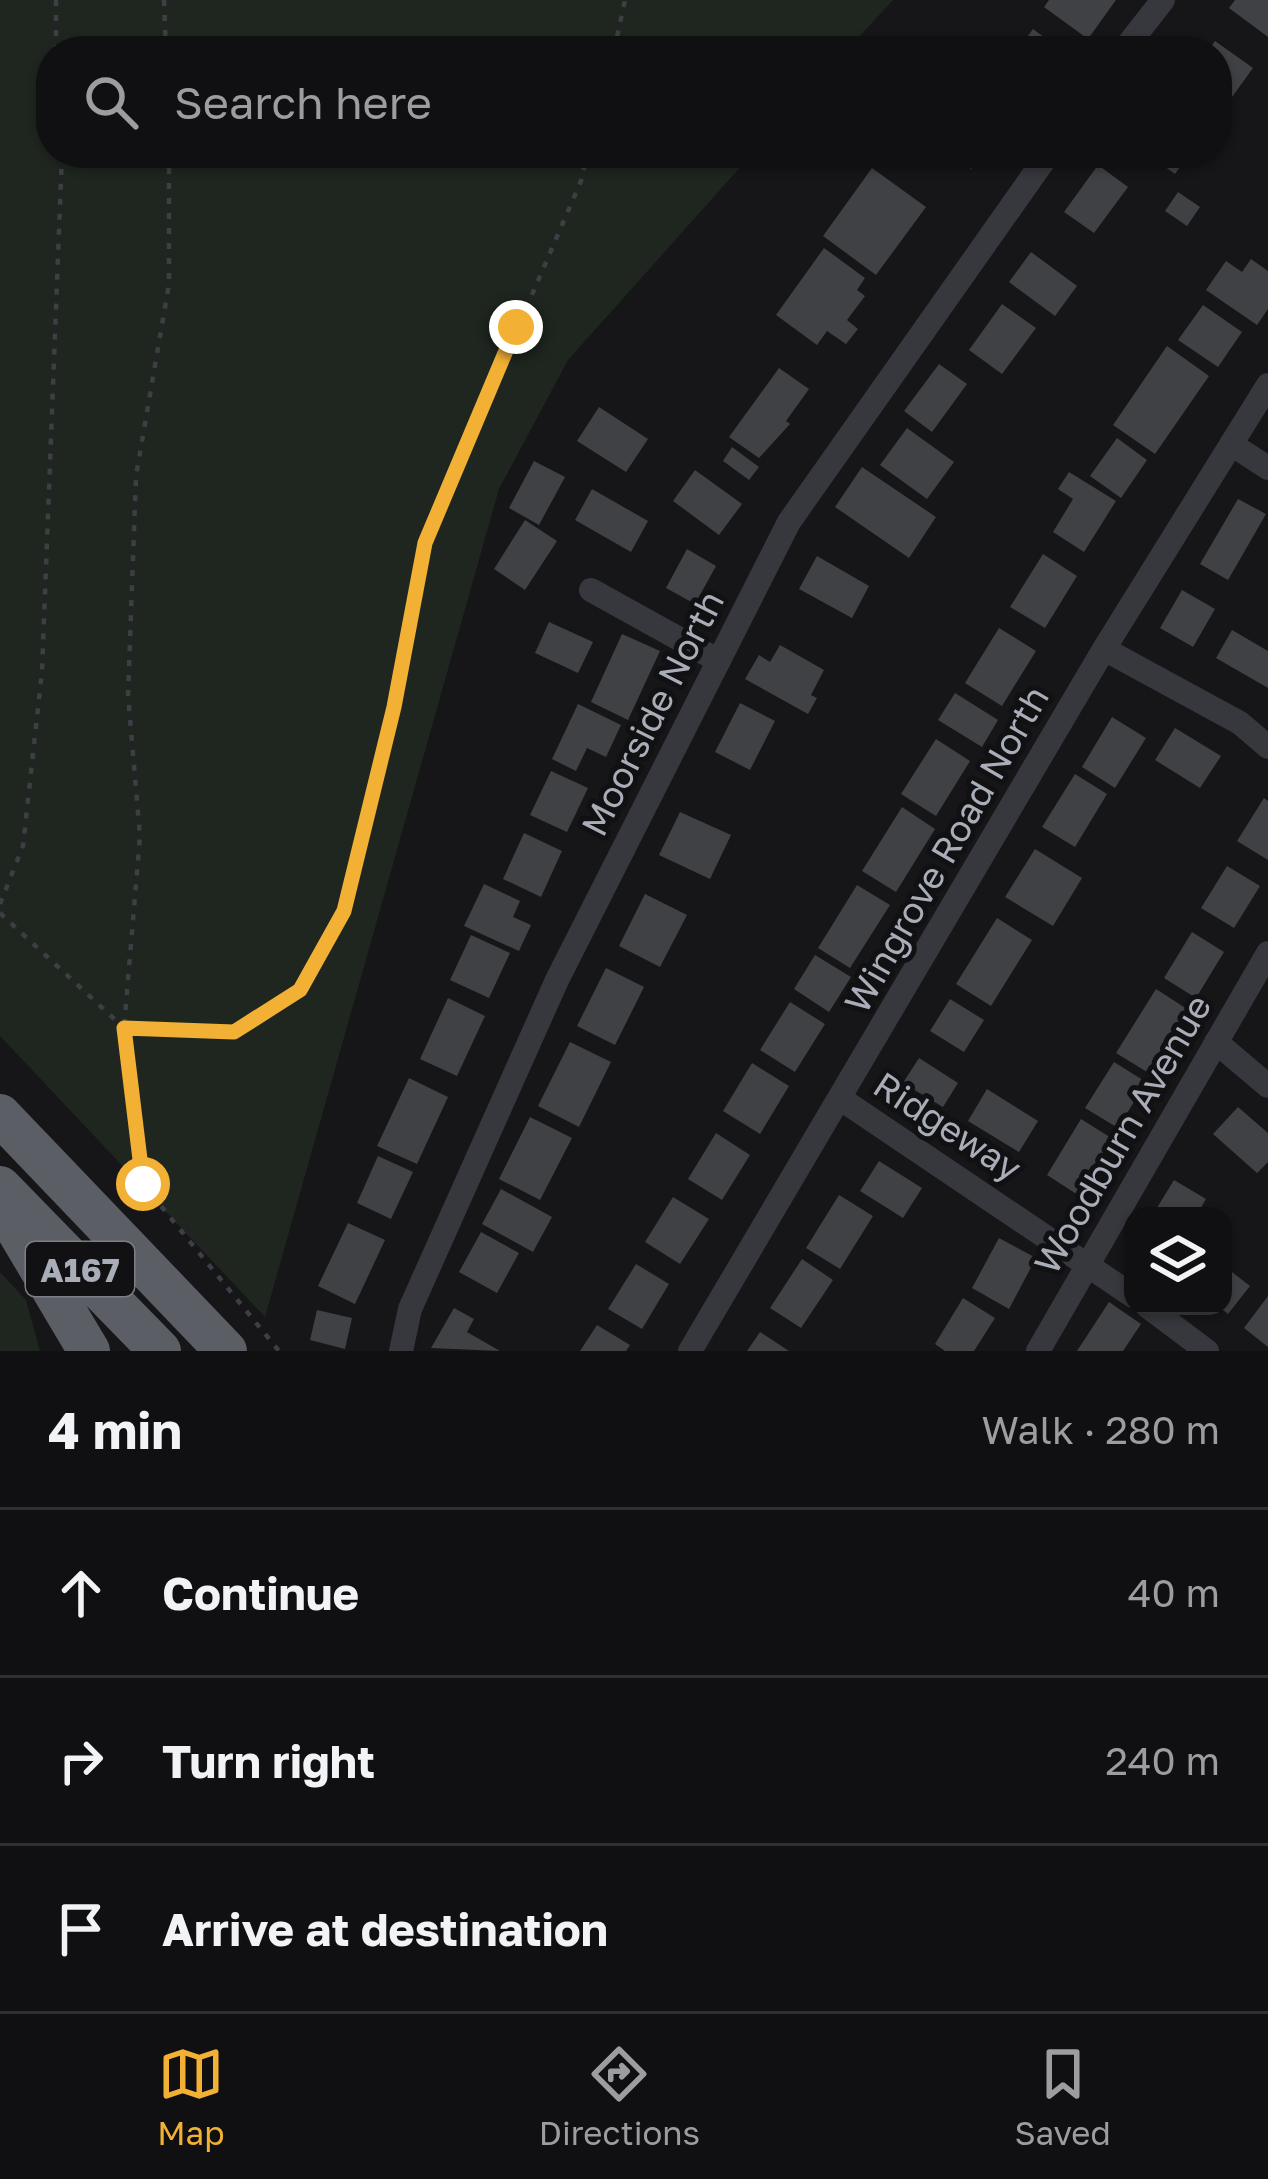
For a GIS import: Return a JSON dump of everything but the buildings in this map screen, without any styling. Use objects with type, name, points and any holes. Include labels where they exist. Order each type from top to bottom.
[{"type":"highway","name":"A167","points":[[0,1115],[226,1351]]},
{"type":"highway","name":"A167","points":[[0,1187],[160,1351]]},
{"type":"highway","points":[[0,1201],[88,1351]]},
{"type":"street","points":[[1134,36],[1162,0]]},
{"type":"street","name":"Moorside North","points":[[400,1351],[410,1309],[557,980],[790,522],[1038,168]]},
{"type":"street","name":"Wingrove Road North","points":[[690,1351],[1104,649],[1268,386]]},
{"type":"street","points":[[1231,444],[1268,468]]},
{"type":"street","points":[[591,590],[719,661]]},
{"type":"street","points":[[1104,649],[1240,723],[1268,748]]},
{"type":"street","name":"Woodburn Avenue","points":[[1038,1351],[1268,953]]},
{"type":"street","points":[[1216,1042],[1268,1086]]},
{"type":"street","name":"Ridgeway","points":[[841,1100],[1124,1289]]},
{"type":"street","points":[[1159,1315],[1208,1351]]},
{"type":"path","points":[[56,0],[56,36]]},
{"type":"path","points":[[164,0],[165,36]]},
{"type":"path","points":[[617,36],[625,0]]},
{"type":"path","points":[[0,904],[23,846],[42,671],[61,168]]},
{"type":"path","points":[[169,168],[169,284],[136,476],[128,695],[140,836],[124,1028],[143,1184],[278,1351]]},
{"type":"path","points":[[0,913],[124,1028],[234,1032],[300,990],[344,911],[394,707],[425,543],[584,168]]},
{"type":"shaded area","points":[[0,0],[893,0],[860,36],[36,36],[36,168],[740,168],[568,360],[499,489],[265,1317],[0,1036]]},
{"type":"shaded area","points":[[0,1272],[26,1300],[40,1351],[0,1351]]},
{"type":"route","points":[[143,1184],[124,1028],[234,1032],[300,990],[344,911],[394,707],[425,543],[516,327]]}]
